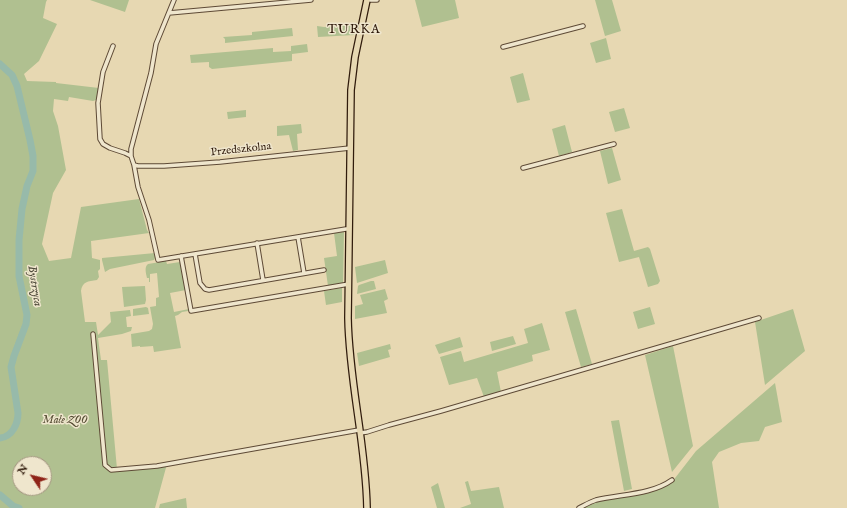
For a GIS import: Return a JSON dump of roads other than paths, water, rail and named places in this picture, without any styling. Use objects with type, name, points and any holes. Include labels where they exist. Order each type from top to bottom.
[{"type":"main road","points":[[367,508],[365,478],[348,333],[351,90],[357,47],[369,0]]},
{"type":"street","points":[[174,0],[155,47],[142,112],[131,149],[131,156],[138,188],[149,220],[158,260],[346,228],[349,229]]},
{"type":"street","points":[[169,13],[311,0]]},
{"type":"street","points":[[369,0],[377,0]]},
{"type":"street","points":[[504,47],[583,26]]},
{"type":"street","points":[[113,46],[103,72],[98,103],[100,139],[103,144],[131,156]]},
{"type":"street","points":[[523,168],[614,144]]},
{"type":"street","name":"Przedszkolna","points":[[134,165],[164,166],[220,162],[350,148]]},
{"type":"street","points":[[298,237],[304,273]]},
{"type":"street","points":[[257,243],[263,280]]},
{"type":"street","points":[[195,254],[200,283],[205,289],[209,290],[324,270]]},
{"type":"street","points":[[181,256],[191,311],[349,284]]},
{"type":"street","points":[[93,334],[105,465],[111,470],[157,466],[367,432],[758,318]]},
{"type":"street","points":[[579,508],[597,500],[653,489],[666,485],[672,480]]},
{"type":"waterway","name":"Bystrzyca","points":[[0,64],[12,75],[17,86],[33,156],[33,171],[27,186],[22,209],[19,240],[19,276],[27,315],[26,324],[11,367],[18,417],[11,433],[0,438]]},
{"type":"waterway","name":"Bystrzyca","points":[[0,495],[13,506],[19,508]]},
{"type":"district","name":"TURKA","points":[[354,30]]},
{"type":"park label","name":"Małe ZOO","points":[[65,421]]}]
